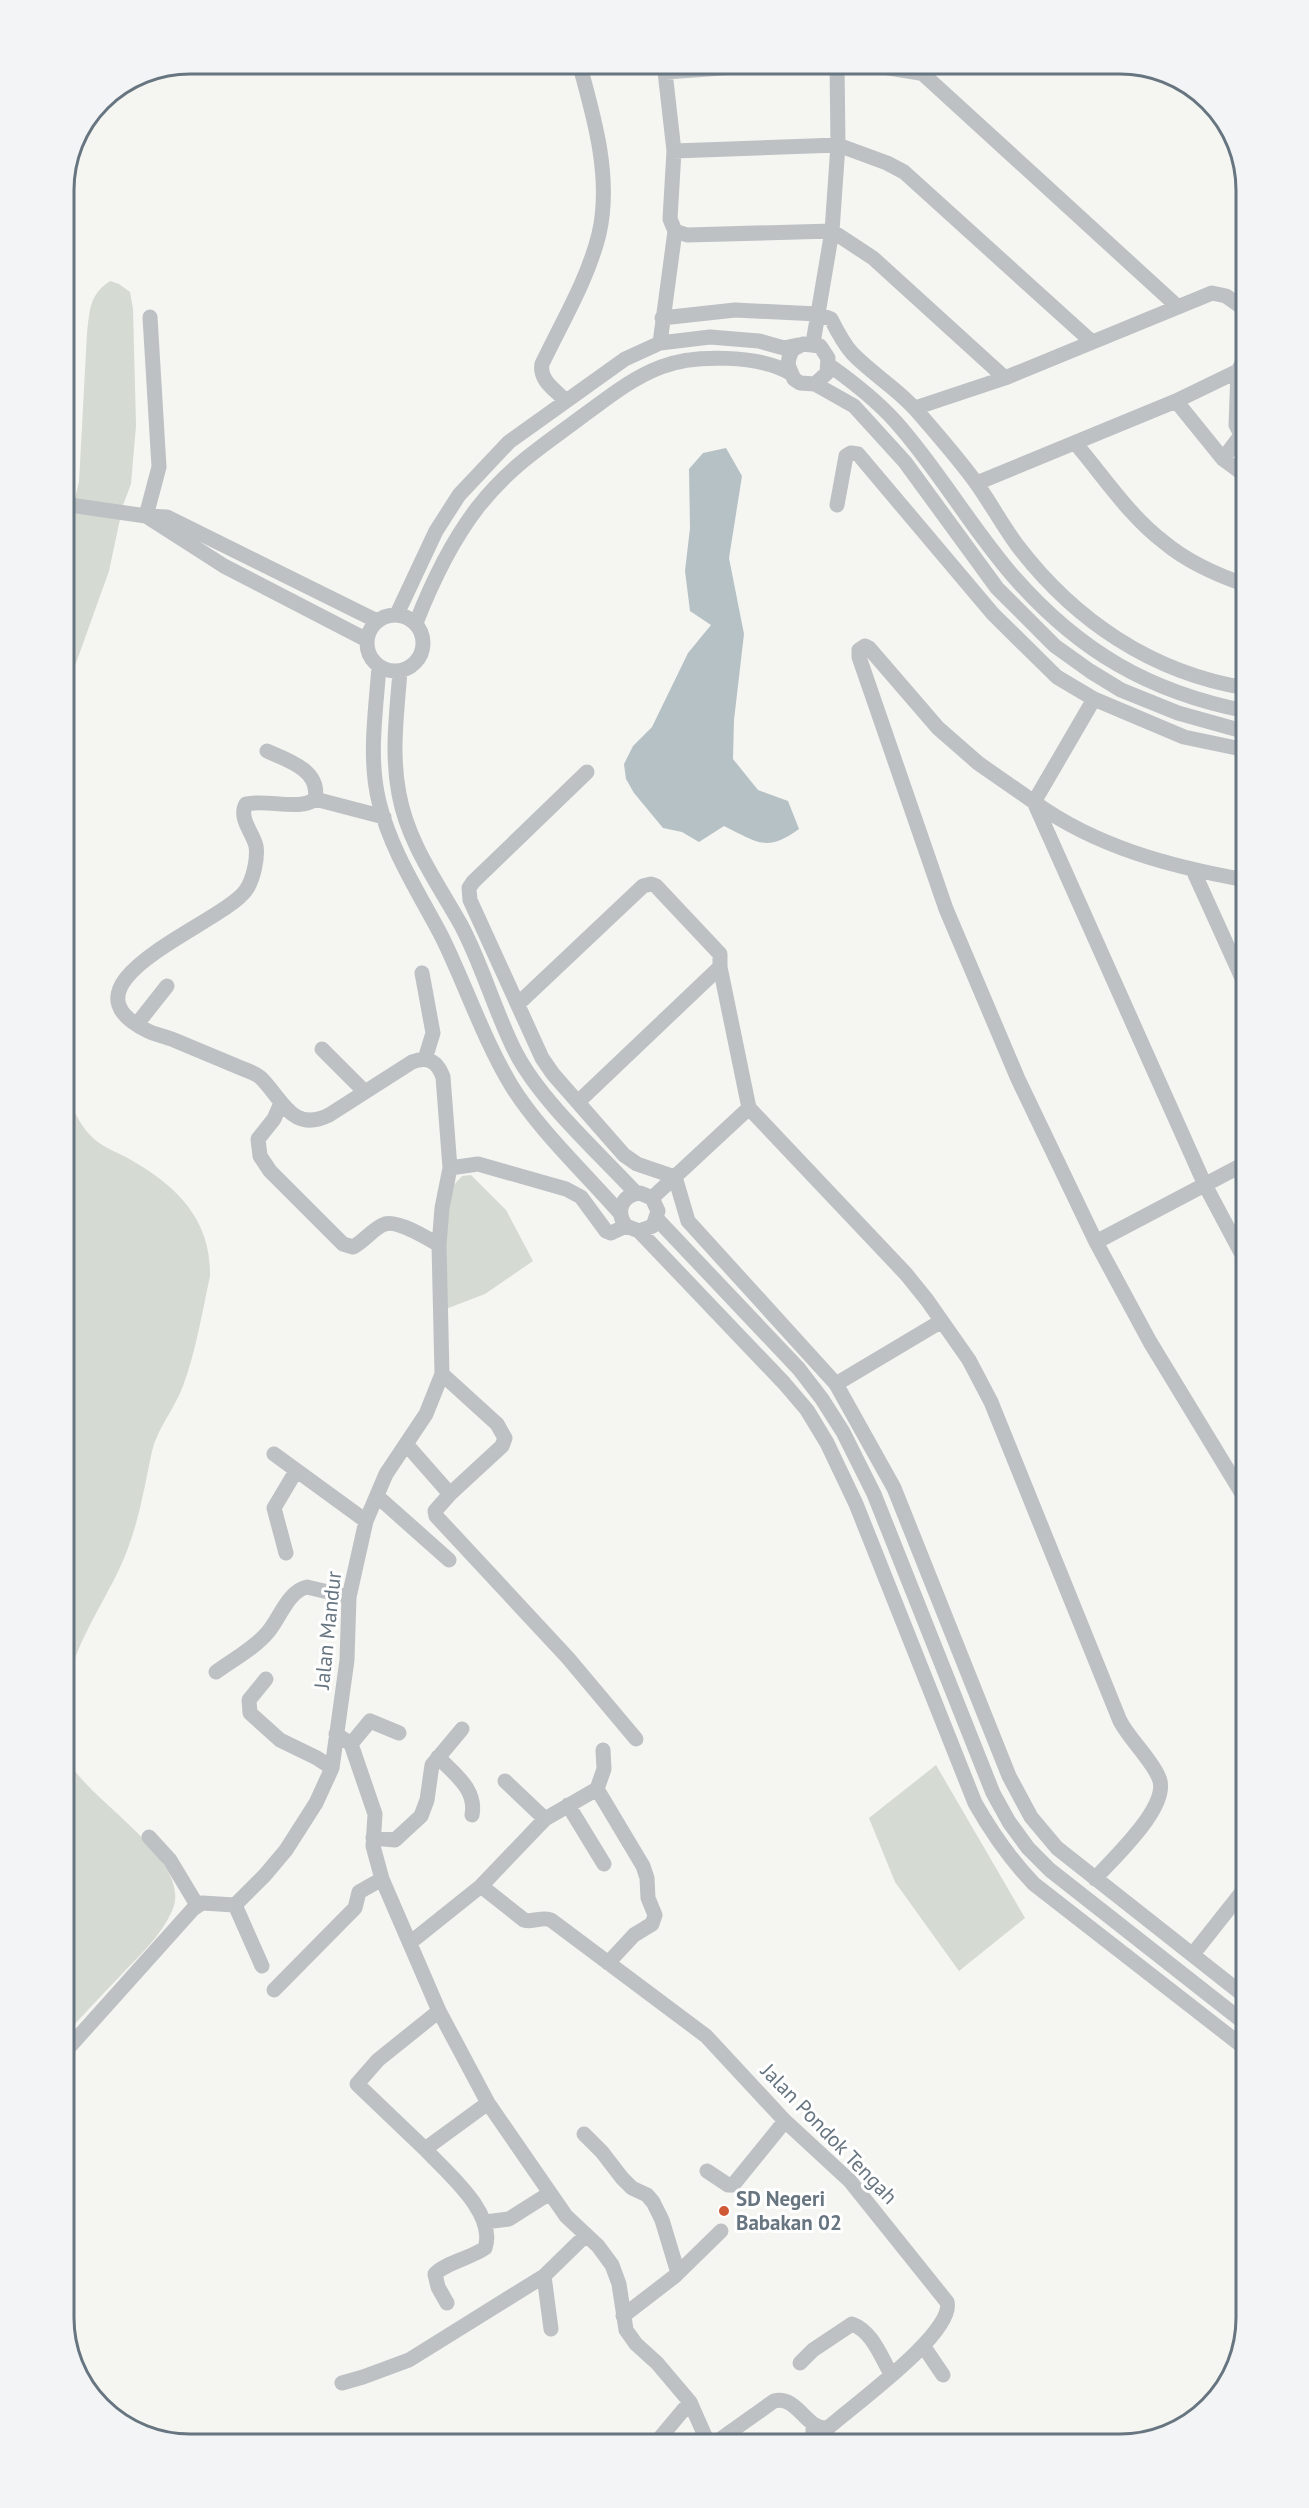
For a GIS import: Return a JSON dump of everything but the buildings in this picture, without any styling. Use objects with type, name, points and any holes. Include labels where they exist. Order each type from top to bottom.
[{"type":"street","points":[[565,400],[544,380],[541,372],[542,364],[585,273],[597,241],[602,213],[600,151],[582,74]]},
{"type":"street","points":[[660,343],[675,231],[670,219],[674,151],[666,74]]},
{"type":"street","points":[[790,373],[789,357],[806,344],[818,307],[832,231],[838,145],[837,74]]},
{"type":"street","points":[[922,74],[1178,307]]},
{"type":"street","points":[[674,151],[838,145],[887,163],[904,172],[1092,342]]},
{"type":"street","points":[[675,231],[687,235],[832,231],[873,258],[1005,378]]},
{"type":"street","points":[[915,408],[1005,378],[1212,293],[1219,294],[1236,304]]},
{"type":"street","points":[[662,318],[735,310],[818,307],[831,319],[841,339],[852,353],[915,408],[977,483],[1016,544],[1047,581],[1084,616],[1118,640],[1153,659],[1186,673],[1236,686]]},
{"type":"street","points":[[146,516],[159,467],[150,317]]},
{"type":"street","points":[[397,614],[436,531],[459,495],[509,442],[625,359],[660,343],[710,337],[759,341],[784,348],[806,344],[825,351],[829,365],[869,395],[895,421],[918,448],[1013,576],[1082,643],[1121,668],[1159,685],[1212,705],[1236,709]]},
{"type":"street","points":[[416,623],[431,585],[455,540],[499,482],[524,458],[628,383],[663,366],[704,359],[753,360],[779,366],[800,383],[815,384],[854,406],[904,462],[998,588],[1055,646],[1121,690],[1178,713],[1236,729]]},
{"type":"street","points":[[815,384],[822,380],[829,365]]},
{"type":"street","points":[[977,483],[1176,402],[1236,372]]},
{"type":"street","points":[[1176,402],[1223,459],[1236,469]]},
{"type":"street","points":[[1076,444],[1142,522],[1163,543],[1217,575],[1236,582]]},
{"type":"street","points":[[1223,459],[1236,445]]},
{"type":"street","points":[[837,505],[846,456],[851,453],[858,454],[993,614],[1042,664],[1057,676],[1094,699],[1184,736],[1236,748]]},
{"type":"street","points":[[74,505],[167,517],[377,621]]},
{"type":"street","points":[[146,516],[224,566],[367,640]]},
{"type":"street","points":[[397,614],[416,623],[423,634],[424,647],[418,659],[410,667],[399,671],[380,666],[370,655],[367,640],[370,630],[377,621],[397,614]]},
{"type":"street","points":[[1236,878],[1192,870],[1104,841],[1050,814],[960,748],[920,709],[869,648],[865,646],[859,650],[859,657],[946,909],[1018,1079],[1096,1242],[1161,1361],[1236,1484]]},
{"type":"street","points":[[380,666],[373,762],[379,802],[407,875],[442,937],[486,1037],[513,1088],[628,1224],[784,1383],[807,1410],[827,1443],[856,1504],[975,1803],[992,1833],[1012,1860],[1034,1884],[1236,2041]]},
{"type":"street","points":[[399,671],[394,760],[399,795],[407,826],[423,862],[461,926],[517,1054],[533,1079],[636,1193]]},
{"type":"street","points":[[1034,802],[1094,699]]},
{"type":"street","points":[[267,751],[300,766],[311,776],[316,788],[315,799]]},
{"type":"street","points":[[587,772],[469,888],[470,900],[542,1058],[624,1155],[637,1164],[675,1177]]},
{"type":"street","points":[[384,817],[315,799],[307,804],[255,802],[246,804],[243,816],[256,847],[250,882],[245,892],[234,902],[136,967],[122,984],[116,996],[118,1005],[126,1016],[148,1031],[260,1076],[281,1103],[296,1116],[311,1121],[329,1115],[412,1062],[425,1059],[434,1033],[422,973]]},
{"type":"street","points":[[1034,802],[1205,1185],[1236,1244]]},
{"type":"street","points":[[1192,870],[1236,965]]},
{"type":"street","points":[[518,1004],[642,886],[647,884],[656,886],[720,954],[720,967],[749,1108],[906,1274],[969,1360],[991,1402],[1120,1721],[1160,1779],[1161,1791],[1156,1805],[1146,1820],[1095,1879]]},
{"type":"street","points":[[578,1102],[720,967]]},
{"type":"street","points":[[137,1024],[167,986]]},
{"type":"street","points":[[322,1049],[365,1092]]},
{"type":"street","name":"Jalan Mandur","points":[[235,1905],[286,1850],[316,1803],[332,1768],[346,1660],[349,1597],[366,1521],[386,1474],[426,1414],[442,1374],[439,1245],[442,1208],[450,1167],[443,1077],[437,1065],[425,1059]]},
{"type":"street","points":[[281,1103],[274,1119],[258,1139],[260,1156],[270,1171],[344,1244],[353,1246],[361,1243],[384,1224],[394,1223],[439,1245]]},
{"type":"street","points":[[652,1198],[749,1108]]},
{"type":"street","points":[[450,1167],[478,1164],[566,1189],[581,1197],[606,1232],[611,1233],[628,1224],[646,1230],[657,1219],[658,1211],[652,1198],[636,1193],[627,1197],[621,1204],[628,1224]]},
{"type":"street","points":[[1096,1242],[1236,1169]]},
{"type":"street","points":[[675,1177],[688,1221],[836,1384],[894,1488],[1009,1776],[1031,1817],[1057,1848],[1236,1989]]},
{"type":"street","points":[[657,1219],[799,1369],[843,1432],[874,1494],[993,1793],[1022,1840],[1050,1870],[1236,2016]]},
{"type":"street","points":[[836,1384],[940,1322]]},
{"type":"street","points":[[442,1374],[497,1424],[505,1438],[502,1446],[450,1494],[435,1511],[436,1516],[568,1658],[636,1739]]},
{"type":"street","points":[[406,1444],[450,1494]]},
{"type":"street","points":[[274,1454],[366,1521]]},
{"type":"street","points":[[286,1553],[274,1508],[296,1471]]},
{"type":"street","points":[[377,1496],[449,1560]]},
{"type":"street","points":[[216,1672],[264,1636],[296,1591],[307,1587],[349,1597]]},
{"type":"street","points":[[266,1679],[249,1700],[250,1713],[280,1740],[332,1768]]},
{"type":"street","points":[[351,1744],[370,1721],[399,1733]]},
{"type":"street","points":[[373,1838],[395,1840],[421,1816],[427,1800],[430,1773],[438,1757],[462,1729]]},
{"type":"street","points":[[336,1734],[351,1744],[375,1814],[374,1854],[382,1879],[439,2011],[488,2103],[566,2216],[606,2256],[616,2274],[626,2330],[636,2344],[657,2363],[690,2402],[706,2434]]},
{"type":"street","points":[[411,1942],[481,1886],[545,1819],[597,1789],[604,1769],[603,1750]]},
{"type":"street","points":[[438,1757],[471,1794],[474,1800],[472,1815]]},
{"type":"street","points":[[505,1781],[545,1819]]},
{"type":"street","points":[[597,1789],[643,1866],[647,1878],[648,1898],[655,1915],[652,1924],[634,1935],[608,1962]]},
{"type":"street","points":[[568,1805],[604,1864]]},
{"type":"street","points":[[149,1837],[170,1860],[197,1905]]},
{"type":"street","points":[[274,1990],[355,1908],[359,1892],[382,1879]]},
{"type":"street","name":"Jalan Pondok Tengah","points":[[481,1886],[524,1920],[532,1921],[542,1918],[551,1920],[706,2036],[785,2121],[850,2181],[947,2302],[948,2314],[945,2320],[924,2347],[828,2428],[820,2429],[813,2425]]},
{"type":"street","points":[[1193,1954],[1236,1900]]},
{"type":"street","points":[[74,2042],[197,1905],[202,1903],[235,1905],[262,1966]]},
{"type":"street","points":[[439,2011],[378,2060],[357,2084],[425,2150],[474,2202],[484,2222],[485,2248],[440,2269],[435,2274],[438,2287],[447,2303]]},
{"type":"street","points":[[425,2150],[488,2103]]},
{"type":"street","points":[[707,2170],[728,2185],[733,2185],[785,2121]]},
{"type":"street","points":[[584,2134],[602,2152],[622,2178],[647,2195],[653,2202],[662,2220],[678,2273]]},
{"type":"street","points":[[484,2222],[509,2219],[550,2193]]},
{"type":"street","points":[[623,2316],[678,2273],[721,2231]]},
{"type":"street","points":[[342,2383],[409,2360],[544,2276],[585,2236]]},
{"type":"street","points":[[544,2276],[551,2329]]},
{"type":"street","points":[[800,2363],[813,2350],[852,2324],[871,2339],[891,2374]]},
{"type":"street","points":[[924,2347],[943,2375]]},
{"type":"street","points":[[727,2434],[774,2401],[781,2399],[790,2403],[813,2425],[813,2434]]},
{"type":"street","points":[[663,2434],[690,2402]]},
{"type":"shaded area","points":[[110,281],[130,292],[133,309],[136,426],[131,484],[123,505],[109,571],[74,669],[74,501],[79,482],[90,310],[94,298]]},
{"type":"shaded area","points":[[726,448],[742,476],[729,558],[744,634],[734,720],[733,759],[758,790],[788,801],[799,829],[778,841],[769,843],[754,840],[724,826],[699,842],[682,832],[663,828],[634,793],[626,779],[624,764],[633,746],[652,727],[688,653],[711,625],[690,611],[685,571],[690,528],[689,469],[703,453]]},
{"type":"shaded area","points":[[74,1111],[93,1138],[152,1173],[179,1196],[190,1209],[205,1239],[210,1276],[188,1373],[180,1394],[154,1443],[132,1536],[122,1564],[74,1662]]},
{"type":"shaded area","points":[[471,1175],[506,1210],[533,1261],[485,1294],[443,1310],[444,1224],[451,1188],[462,1176]]},
{"type":"shaded area","points":[[936,1765],[1025,1918],[959,1971],[895,1882],[869,1818]]},
{"type":"shaded area","points":[[74,1769],[82,1780],[156,1853],[169,1873],[175,1892],[172,1911],[150,1945],[74,2025]]},
{"type":"place","name":"SD Negeri Babakan 02","points":[[724,2211]]}]
